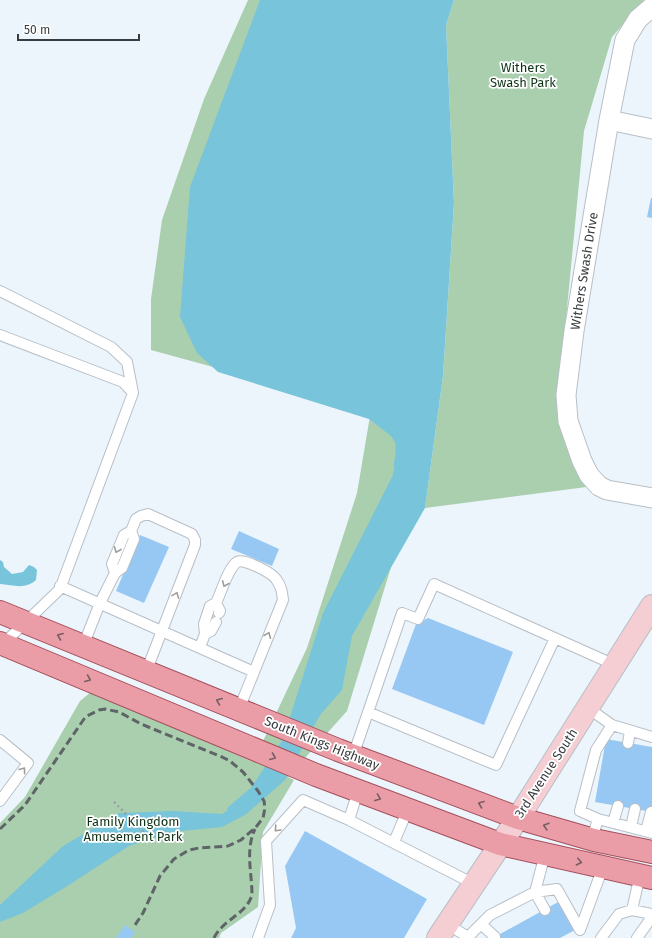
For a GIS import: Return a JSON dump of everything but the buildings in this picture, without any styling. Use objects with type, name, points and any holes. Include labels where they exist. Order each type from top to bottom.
[{"type":"main road","name":"3rd Avenue South","points":[[442,931],[518,818],[652,606]]},
{"type":"main road","name":"South Kings Highway","points":[[0,612],[346,753],[518,818],[595,829],[652,852]]},
{"type":"main road","points":[[1,645],[358,791],[500,844],[646,877]]},
{"type":"street","name":"Withers Swash Drive","points":[[652,7],[638,19],[625,40],[609,120],[574,331],[566,395],[568,421],[582,461],[589,475],[599,486],[607,490],[652,498]]},
{"type":"street","points":[[609,120],[652,129]]},
{"type":"lane","points":[[0,291],[111,347],[127,362],[134,393],[60,589],[1,645]]},
{"type":"lane","points":[[0,335],[123,382],[134,393]]},
{"type":"lane","points":[[83,646],[100,603],[115,573],[112,564],[124,535],[131,531],[136,519],[148,514],[192,534],[196,545],[146,672]]},
{"type":"lane","points":[[205,634],[211,631],[231,569],[238,562],[241,561],[259,567],[275,577],[282,588],[283,600],[254,672],[247,713]]},
{"type":"lane","points":[[346,753],[368,712],[402,613],[418,619],[434,584],[615,665]]},
{"type":"lane","points":[[60,586],[254,672]]},
{"type":"lane","points":[[200,647],[205,634],[204,624],[210,606],[217,613]]},
{"type":"lane","points":[[368,712],[496,765],[555,638]]},
{"type":"lane","points":[[588,708],[612,726],[630,731],[650,740]]},
{"type":"lane","points":[[612,726],[596,750],[580,811],[595,829],[613,823],[649,832],[651,812]]},
{"type":"lane","points":[[628,742],[630,731]]},
{"type":"lane","points":[[0,740],[28,763],[1,796]]},
{"type":"lane","points":[[350,820],[358,791]]},
{"type":"lane","points":[[258,938],[270,905],[266,841],[304,800],[350,820],[474,884]]},
{"type":"lane","points":[[613,823],[618,806]]},
{"type":"lane","points":[[394,842],[408,809]]},
{"type":"lane","points":[[631,827],[635,809]]},
{"type":"lane","points":[[545,854],[535,892],[545,910]]},
{"type":"lane","points":[[578,934],[603,867]]},
{"type":"lane","points":[[632,910],[646,877]]},
{"type":"lane","points":[[442,931],[468,937],[490,915],[535,892],[557,889],[578,934]]},
{"type":"lane","points":[[602,938],[619,914],[632,910],[652,916],[637,938]]},
{"type":"lane","points":[[481,924],[495,937]]},
{"type":"path","points":[[114,802],[154,842]]},
{"type":"green space","name":"Family Kingdom Amusement Park","points":[[248,0],[447,0],[399,541],[347,711],[288,777],[294,780],[263,832],[258,907],[221,933],[219,938],[0,938],[0,823],[25,797],[80,701],[91,692],[253,762],[307,648],[357,493],[371,410],[151,350],[151,299],[162,220],[204,99]]},
{"type":"green space","name":"Withers Swash Park","points":[[454,0],[644,0],[612,37],[584,131],[559,392],[594,486],[425,508],[443,376],[454,203],[446,25]]},
{"type":"water","points":[[260,0],[454,0],[446,25],[454,203],[443,376],[425,508],[352,636],[342,690],[320,715],[285,780],[245,815],[222,827],[172,832],[129,846],[23,913],[0,922],[0,905],[63,846],[119,813],[173,811],[222,814],[244,799],[283,739],[323,613],[392,477],[400,450],[391,436],[369,419],[218,372],[197,353],[180,317],[190,187]]},
{"type":"water","points":[[0,560],[3,562],[4,567],[12,574],[23,572],[29,565],[34,567],[37,570],[36,580],[23,586],[0,584]]},
{"type":"waterway","points":[[396,466],[398,440]]},
{"type":"waterway","points":[[230,809],[251,791]]},
{"type":"railway","points":[[0,829],[25,805],[84,719],[99,710],[105,709],[119,712],[141,724],[230,761],[243,772],[264,801],[265,808],[263,818],[256,827],[241,840],[228,846],[189,850],[174,859],[160,876],[143,913],[133,928]]},
{"type":"railway","points":[[214,938],[223,926],[245,907],[252,895],[250,845],[255,829]]}]
